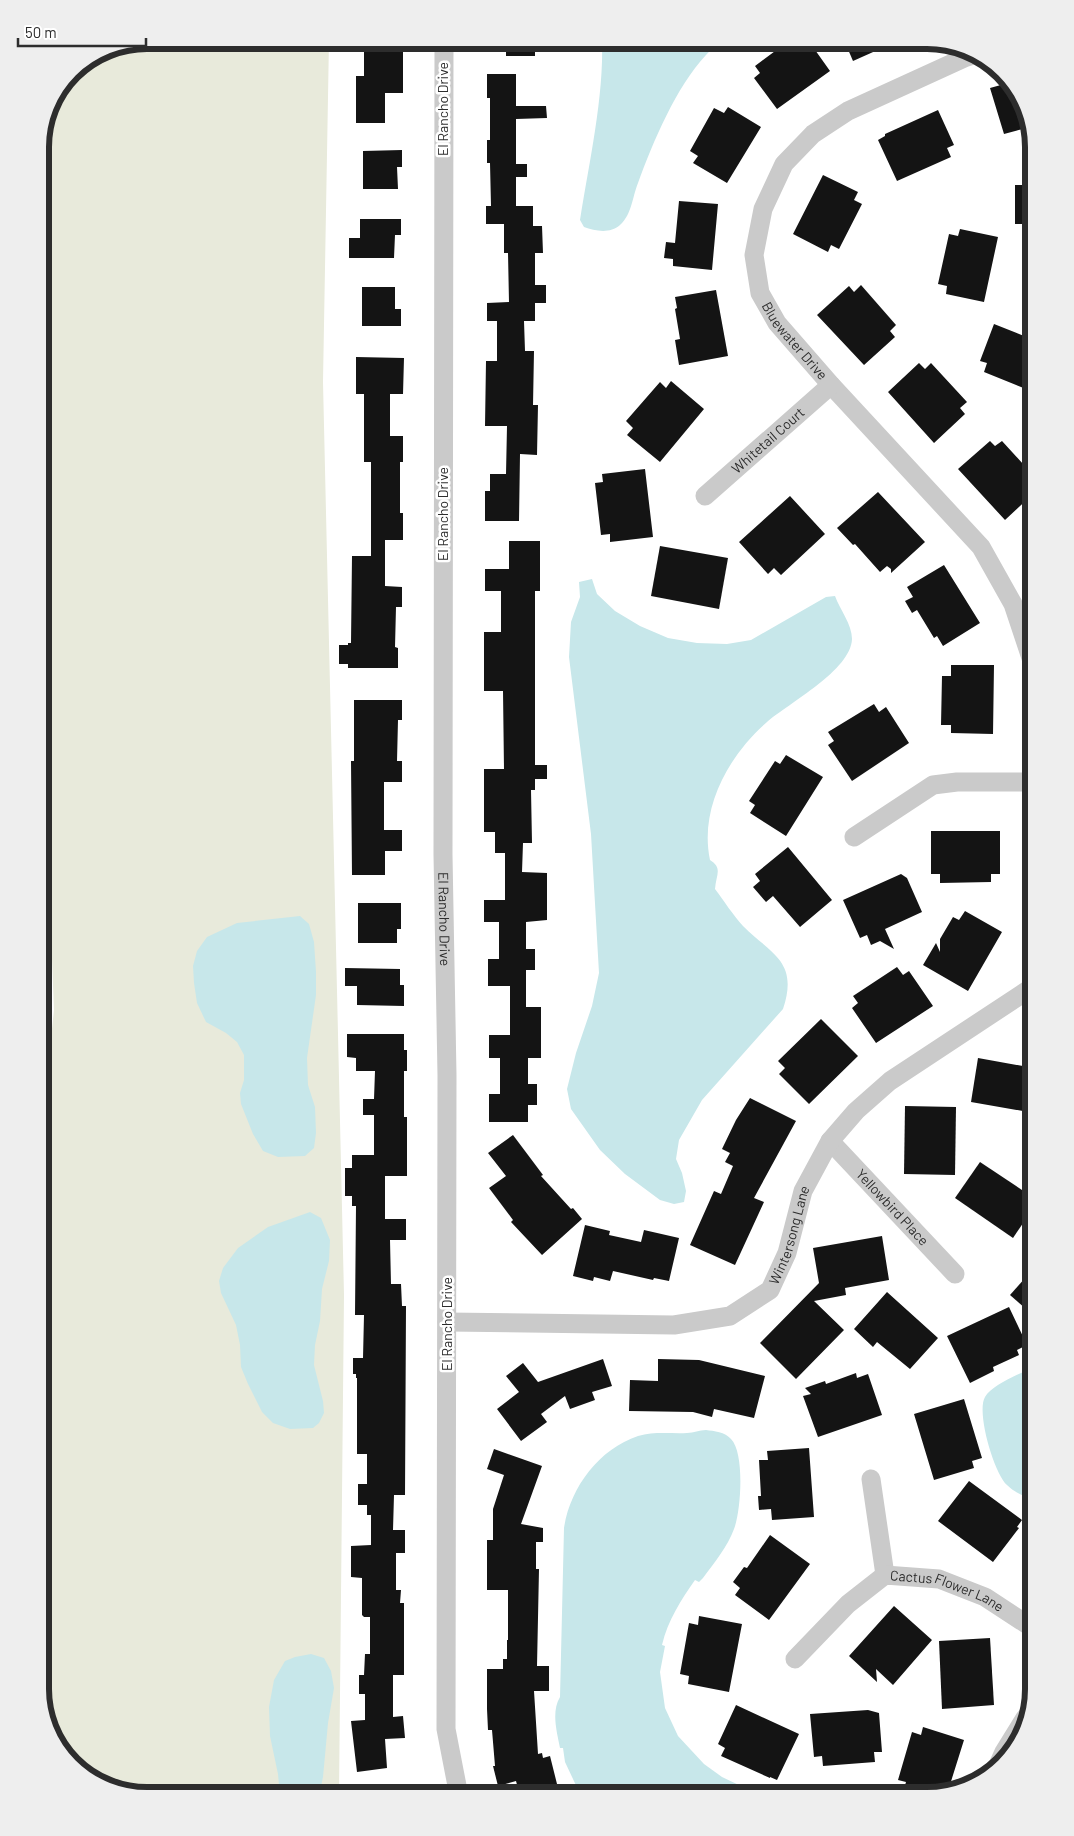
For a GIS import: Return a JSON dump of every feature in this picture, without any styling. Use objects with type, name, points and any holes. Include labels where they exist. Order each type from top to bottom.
[{"type":"street","name":"El Rancho Drive","points":[[444,49],[443,854],[447,1075],[446,1729],[456,1787]]},
{"type":"street","name":"Bluewater Drive","points":[[968,58],[848,111],[813,134],[784,164],[762,209],[754,255],[760,293],[777,324],[980,547],[1013,604],[1025,640]]},
{"type":"street","name":"Whitetail Court","points":[[705,496],[831,385]]},
{"type":"street","points":[[854,837],[933,785],[957,782],[1025,782]]},
{"type":"street","name":"Wintersong Lane","points":[[447,1322],[674,1325],[730,1316],[770,1290],[787,1253],[803,1191],[830,1142],[856,1111],[890,1081],[1025,992]]},
{"type":"street","name":"Yellowbird Place","points":[[830,1142],[954,1274]]},
{"type":"street","points":[[871,1479],[885,1575]]},
{"type":"street","name":"Cactus Flower Lane","points":[[795,1659],[848,1604],[885,1575],[939,1579],[985,1597],[1025,1623]]},
{"type":"shaded area","points":[[146,49],[329,49],[323,382],[344,1295],[339,1787],[140,1787],[127,1785],[103,1777],[82,1763],[65,1744],[56,1727],[52,1715],[49,1690],[49,1057],[54,1010],[49,882],[49,140],[52,121],[65,92],[77,77],[92,65],[121,52]]},
{"type":"water","points":[[602,49],[713,49],[695,68],[666,116],[638,183],[627,216],[616,228],[607,231],[584,227],[580,220],[598,107]]},
{"type":"water","points":[[592,579],[597,594],[615,611],[640,626],[668,638],[697,643],[727,644],[751,640],[826,597],[835,596],[848,622],[852,639],[849,651],[830,674],[753,735],[729,766],[713,802],[708,840],[710,860],[718,869],[715,889],[743,926],[779,960],[785,969],[787,993],[783,1009],[702,1100],[679,1140],[676,1159],[682,1173],[686,1191],[684,1202],[674,1204],[660,1200],[625,1174],[600,1150],[571,1109],[567,1089],[576,1053],[592,1006],[599,973],[591,834],[569,657],[571,622],[580,597],[579,582]]},
{"type":"water","points":[[300,916],[309,924],[314,942],[316,995],[307,1058],[308,1085],[315,1107],[316,1133],[314,1148],[305,1156],[278,1157],[263,1151],[253,1134],[241,1104],[240,1093],[244,1080],[244,1055],[237,1042],[226,1033],[206,1022],[197,1003],[193,966],[197,951],[207,937],[237,923]]},
{"type":"water","points":[[310,1212],[321,1218],[330,1240],[329,1261],[322,1289],[314,1365],[324,1413],[319,1423],[313,1428],[290,1429],[273,1423],[262,1412],[248,1384],[241,1367],[240,1345],[236,1325],[221,1293],[219,1281],[223,1268],[238,1248],[268,1227]]},
{"type":"water","points":[[1025,1371],[1025,1497],[1007,1485],[1002,1478],[992,1456],[985,1428],[983,1405],[985,1397],[994,1388]]},
{"type":"water","points":[[701,1430],[719,1432],[726,1435],[735,1446],[740,1469],[740,1496],[736,1521],[724,1548],[703,1578],[699,1582],[695,1580],[671,1619],[662,1645],[665,1646],[660,1672],[665,1708],[678,1736],[704,1764],[722,1777],[743,1787],[577,1787],[565,1762],[563,1748],[560,1748],[555,1716],[560,1697],[564,1528],[567,1513],[580,1485],[589,1472],[611,1450],[624,1442],[644,1434],[690,1433]]},
{"type":"water","points":[[311,1654],[324,1658],[331,1671],[334,1688],[321,1787],[279,1787],[270,1736],[269,1707],[274,1680],[285,1661]]},
{"type":"building","points":[[364,49],[403,49],[403,93],[385,93],[385,123],[356,123],[356,76],[364,76]]},
{"type":"building","points":[[506,49],[535,49],[535,56],[506,56]]},
{"type":"building","points":[[778,49],[814,49],[830,71],[777,109],[754,78],[760,73],[755,66]]},
{"type":"building","points":[[848,49],[880,49],[853,61]]},
{"type":"building","points":[[487,74],[516,74],[516,106],[546,106],[547,118],[516,119],[516,164],[527,164],[527,177],[516,177],[516,206],[533,206],[533,226],[542,226],[543,253],[535,253],[535,285],[546,285],[546,303],[535,303],[535,321],[524,321],[525,351],[534,351],[533,405],[538,405],[537,455],[520,454],[519,521],[485,521],[485,491],[490,491],[490,474],[506,474],[507,426],[485,426],[486,361],[497,361],[497,321],[487,321],[487,303],[509,302],[508,253],[504,253],[504,224],[486,224],[486,206],[491,206],[490,163],[487,163],[487,140],[490,140],[490,98],[487,98]]},
{"type":"building","points":[[1003,84],[1018,109],[1023,129],[1004,134],[990,88]]},
{"type":"building","points":[[728,107],[761,127],[727,183],[693,163],[698,156],[690,151],[714,108],[724,113]]},
{"type":"building","points":[[938,110],[954,145],[947,148],[951,157],[897,181],[878,140],[885,136],[885,134]]},
{"type":"building","points":[[402,150],[402,167],[397,167],[398,189],[363,189],[363,151]]},
{"type":"building","points":[[823,175],[858,192],[854,200],[862,204],[839,249],[831,245],[828,252],[793,234]]},
{"type":"building","points":[[1015,185],[1025,185],[1025,224],[1015,224]]},
{"type":"building","points":[[679,201],[718,204],[712,270],[673,266],[673,259],[664,258],[666,242],[675,243]]},
{"type":"building","points":[[360,219],[401,219],[401,235],[395,235],[394,258],[349,258],[349,238],[360,238]]},
{"type":"building","points":[[960,229],[998,237],[984,302],[946,294],[947,286],[938,284],[949,234],[958,236]]},
{"type":"building","points":[[861,285],[896,325],[890,331],[895,337],[864,365],[817,315],[849,286],[854,292]]},
{"type":"building","points":[[362,287],[395,287],[395,309],[401,309],[401,326],[362,326]]},
{"type":"building","points":[[716,290],[728,356],[679,365],[675,340],[680,339],[675,297]]},
{"type":"building","points":[[994,324],[1025,336],[1025,389],[984,372],[987,363],[980,361]]},
{"type":"building","points":[[356,357],[404,358],[403,394],[390,394],[390,436],[403,436],[403,462],[400,462],[400,513],[403,513],[403,540],[385,540],[385,586],[402,587],[402,607],[396,607],[395,647],[398,648],[398,668],[348,668],[348,664],[339,664],[339,645],[351,643],[352,556],[371,556],[371,462],[364,462],[364,394],[356,394]]},
{"type":"building","points":[[919,363],[925,369],[931,363],[967,402],[960,408],[965,414],[934,443],[888,392]]},
{"type":"building","points":[[671,381],[704,409],[660,462],[627,435],[633,428],[626,421],[660,382],[666,388]]},
{"type":"building","points":[[990,441],[995,446],[1002,441],[1025,466],[1025,501],[1005,520],[958,469]]},
{"type":"building","points":[[645,469],[653,537],[610,542],[610,534],[601,535],[595,483],[603,482],[602,474]]},
{"type":"building","points":[[878,492],[925,542],[891,573],[891,569],[887,566],[880,572],[855,544],[853,545],[837,528]]},
{"type":"building","points":[[790,496],[825,534],[781,575],[774,568],[768,574],[739,542]]},
{"type":"building","points":[[509,541],[540,541],[540,591],[535,591],[535,765],[547,765],[547,779],[535,779],[535,790],[531,790],[532,843],[523,843],[522,872],[547,873],[547,920],[526,922],[526,949],[535,949],[535,970],[526,970],[526,1007],[541,1007],[541,1058],[528,1058],[528,1084],[537,1084],[537,1105],[528,1105],[528,1122],[489,1122],[489,1094],[500,1094],[500,1058],[489,1058],[489,1035],[510,1035],[510,986],[488,986],[488,959],[499,959],[499,922],[484,922],[484,900],[505,900],[505,853],[495,853],[495,832],[484,832],[484,769],[504,769],[503,691],[484,691],[484,632],[501,632],[501,591],[485,591],[485,569],[509,569]]},
{"type":"building","points":[[660,546],[728,558],[719,609],[651,596]]},
{"type":"building","points":[[944,565],[980,623],[943,646],[937,636],[934,638],[917,610],[912,613],[905,601],[913,597],[907,587]]},
{"type":"building","points":[[951,665],[994,665],[993,734],[951,733],[951,725],[941,725],[942,676],[951,676]]},
{"type":"building","points":[[354,700],[402,700],[402,720],[398,720],[397,761],[402,761],[402,782],[384,782],[384,830],[402,830],[402,851],[385,851],[385,875],[352,875],[351,761],[354,761]]},
{"type":"building","points":[[874,704],[879,712],[886,707],[909,743],[852,781],[828,745],[834,741],[828,732]]},
{"type":"building","points":[[786,755],[823,777],[786,836],[750,813],[755,805],[749,801],[775,761],[780,764]]},
{"type":"building","points":[[931,831],[1000,831],[1000,874],[991,874],[991,882],[940,883],[940,874],[931,874]]},
{"type":"building","points":[[788,847],[832,900],[800,927],[773,896],[766,902],[753,887],[760,881],[755,874]]},
{"type":"building","points":[[901,874],[907,878],[922,912],[885,929],[894,949],[880,941],[871,945],[867,935],[860,938],[843,900]]},
{"type":"building","points":[[358,903],[401,903],[401,929],[397,929],[397,943],[358,943]]},
{"type":"building","points":[[965,911],[1002,932],[968,991],[923,965],[936,943],[940,952],[940,939],[953,917],[959,920]]},
{"type":"building","points":[[897,967],[903,975],[909,971],[933,1006],[876,1043],[852,1008],[858,1003],[853,996]]},
{"type":"building","points":[[345,968],[400,969],[400,985],[404,985],[404,1006],[357,1005],[357,986],[345,986]]},
{"type":"building","points":[[821,1019],[858,1056],[809,1104],[779,1074],[785,1068],[778,1061]]},
{"type":"building","points":[[347,1034],[404,1034],[404,1050],[407,1050],[407,1071],[404,1071],[404,1117],[407,1117],[407,1176],[385,1176],[385,1219],[406,1219],[406,1240],[390,1240],[391,1284],[401,1284],[402,1306],[406,1306],[405,1495],[394,1495],[393,1530],[405,1530],[405,1553],[396,1553],[396,1590],[401,1590],[400,1603],[404,1603],[404,1675],[393,1675],[393,1717],[403,1716],[405,1738],[385,1739],[387,1768],[357,1772],[351,1721],[365,1720],[365,1694],[359,1694],[359,1675],[364,1675],[365,1654],[370,1654],[370,1617],[362,1615],[362,1578],[351,1577],[351,1546],[371,1545],[371,1515],[367,1515],[367,1505],[358,1505],[358,1484],[367,1484],[367,1454],[357,1454],[357,1378],[356,1374],[353,1374],[353,1358],[363,1358],[364,1315],[355,1315],[356,1206],[352,1206],[352,1196],[345,1196],[345,1168],[352,1168],[352,1155],[374,1155],[374,1115],[363,1115],[363,1099],[374,1099],[375,1071],[356,1071],[356,1058],[347,1057]]},
{"type":"building","points":[[978,1058],[1025,1066],[1025,1111],[971,1102]]},
{"type":"building","points":[[750,1098],[796,1121],[754,1198],[764,1202],[735,1265],[690,1245],[714,1191],[721,1194],[733,1166],[725,1162],[730,1153],[722,1149],[736,1120]]},
{"type":"building","points":[[905,1106],[956,1107],[955,1175],[904,1174]]},
{"type":"building","points":[[513,1135],[543,1175],[541,1176],[582,1219],[542,1255],[511,1222],[513,1220],[489,1188],[506,1176],[488,1153]]},
{"type":"building","points":[[980,1162],[1025,1192],[1025,1220],[1013,1238],[955,1198]]},
{"type":"building","points":[[585,1225],[610,1231],[609,1235],[641,1242],[644,1230],[679,1238],[669,1281],[654,1278],[653,1280],[613,1271],[610,1281],[594,1277],[593,1281],[573,1276]]},
{"type":"building","points":[[882,1236],[889,1280],[845,1288],[846,1295],[814,1301],[844,1330],[796,1379],[760,1343],[819,1283],[813,1248]]},
{"type":"building","points":[[1025,1278],[1025,1308],[1010,1295]]},
{"type":"building","points":[[887,1292],[938,1338],[910,1369],[877,1342],[873,1347],[854,1329]]},
{"type":"building","points":[[1009,1307],[1025,1341],[1025,1346],[1017,1350],[1019,1355],[993,1367],[994,1371],[970,1383],[947,1336]]},
{"type":"building","points":[[603,1359],[612,1386],[592,1392],[595,1400],[570,1409],[565,1396],[541,1414],[547,1422],[521,1441],[497,1409],[519,1392],[506,1376],[523,1363],[538,1382]]},
{"type":"building","points":[[658,1359],[699,1360],[765,1376],[754,1418],[714,1409],[712,1417],[693,1412],[629,1411],[630,1380],[658,1381]]},
{"type":"building","points":[[856,1373],[857,1378],[868,1374],[882,1415],[818,1437],[803,1396],[811,1394],[805,1388],[825,1381],[826,1384]]},
{"type":"building","points":[[964,1399],[982,1458],[972,1461],[974,1468],[934,1480],[914,1414]]},
{"type":"building","points":[[809,1448],[814,1517],[772,1520],[771,1509],[759,1510],[758,1496],[761,1496],[759,1460],[768,1460],[767,1451]]},
{"type":"building","points":[[494,1449],[542,1466],[521,1524],[543,1528],[543,1542],[536,1542],[536,1569],[539,1569],[537,1666],[549,1666],[549,1691],[534,1691],[538,1754],[542,1753],[543,1758],[550,1756],[558,1787],[518,1787],[516,1781],[498,1786],[493,1766],[495,1766],[492,1730],[488,1730],[487,1669],[503,1669],[503,1659],[507,1659],[508,1590],[487,1590],[487,1540],[493,1540],[493,1509],[504,1475],[487,1469]]},
{"type":"building","points":[[969,1481],[1022,1520],[1017,1527],[1019,1528],[993,1562],[938,1521]]},
{"type":"building","points":[[770,1535],[810,1564],[769,1620],[735,1595],[740,1588],[733,1582],[744,1567],[747,1568]]},
{"type":"building","points":[[894,1606],[932,1640],[893,1685],[876,1669],[877,1682],[849,1656]]},
{"type":"building","points":[[699,1616],[742,1624],[729,1692],[688,1684],[689,1676],[680,1674],[689,1623],[698,1625]]},
{"type":"building","points":[[990,1638],[994,1705],[942,1709],[939,1641]]},
{"type":"building","points":[[736,1705],[799,1734],[777,1780],[721,1756],[725,1748],[718,1744]]},
{"type":"building","points":[[868,1710],[879,1713],[882,1752],[874,1752],[875,1762],[823,1766],[822,1756],[814,1757],[810,1714]]},
{"type":"building","points":[[923,1727],[964,1740],[950,1784],[904,1787],[906,1782],[898,1780],[912,1732],[921,1735]]}]
